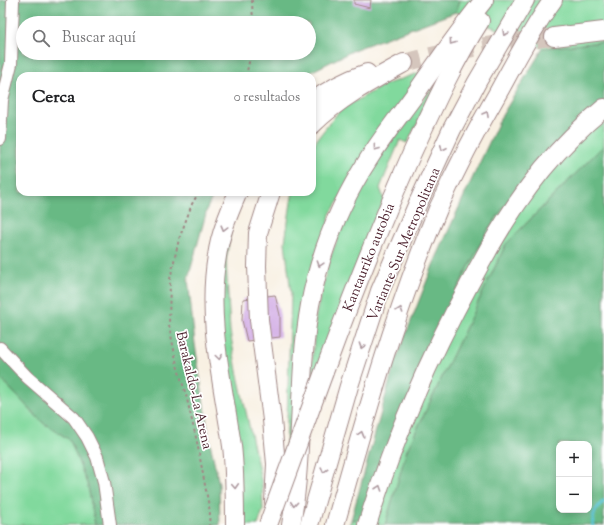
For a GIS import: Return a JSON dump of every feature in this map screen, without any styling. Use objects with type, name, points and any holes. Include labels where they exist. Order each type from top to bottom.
[{"type":"highway","points":[[291,525],[297,470],[303,374],[309,313],[319,267],[336,219],[352,186],[370,157],[484,0]]},
{"type":"highway","name":"Kantauriko autobia","points":[[268,525],[361,272],[397,187],[439,93],[493,0]]},
{"type":"highway","name":"Variante Sur Metropolitana","points":[[309,525],[349,386],[380,291],[452,129],[524,0]]},
{"type":"highway","points":[[335,525],[384,357],[438,209],[474,136],[522,49],[542,15],[553,0]]},
{"type":"highway","points":[[554,37],[604,31]]},
{"type":"highway","points":[[316,99],[346,80],[404,62],[351,92],[332,106],[316,121]]},
{"type":"highway","points":[[367,525],[389,459],[412,401],[446,328],[486,253],[526,190],[555,154],[604,108]]},
{"type":"highway","points":[[235,525],[235,491],[232,448],[214,326],[214,288],[217,255],[226,220],[236,196]]},
{"type":"highway","points":[[270,196],[258,234],[257,266],[258,320],[272,420],[276,464],[273,525]]},
{"type":"street","points":[[0,139],[2,100],[11,64],[13,0]]},
{"type":"street","points":[[0,348],[27,377],[74,418],[87,437],[97,457],[104,482],[110,525]]},
{"type":"path","points":[[252,0],[253,16]]},
{"type":"path","points":[[247,72],[249,60]]},
{"type":"path","name":"Barakaldo-La Arena","points":[[197,196],[179,239],[170,280],[169,325],[177,364],[197,442],[210,512],[209,525]]},
{"type":"green space","points":[[0,0],[459,0],[456,12],[356,49],[311,72],[16,72],[16,196],[213,196],[208,206],[188,279],[195,344],[209,438],[219,484],[220,525],[95,525],[88,486],[70,440],[42,422],[0,378]]},
{"type":"green space","points":[[459,0],[604,0],[604,42],[543,48],[456,12]]},
{"type":"green space","points":[[604,42],[604,101],[511,197],[487,231],[435,333],[362,519],[351,520],[395,362],[433,265],[501,117],[543,48]]},
{"type":"green space","points":[[421,72],[330,214],[293,436],[286,450],[291,294],[285,242],[292,196],[316,196],[316,141],[340,110],[384,85]]},
{"type":"green space","points":[[443,75],[407,143],[400,140],[380,188],[384,199],[310,389],[316,314],[329,261],[347,214],[371,170],[400,127]]},
{"type":"green space","points":[[604,101],[604,145],[506,244],[407,450],[385,525],[349,525],[351,520],[362,519],[435,333],[487,231],[511,197]]},
{"type":"green space","points":[[604,145],[604,525],[385,525],[407,450],[506,244]]},
{"type":"green space","points":[[230,235],[226,261],[230,331],[237,371],[262,484],[263,510],[258,525],[243,525],[220,314],[222,262]]},
{"type":"green space","points":[[0,378],[42,422],[70,440],[88,486],[95,525],[0,525]]},
{"type":"building","points":[[354,0],[371,0],[370,8],[354,4]]},
{"type":"building","points":[[275,295],[280,315],[280,337],[247,341],[242,320],[243,299]]},
{"type":"waterway","points":[[593,525],[595,512],[604,501]]},
{"type":"tunnel","points":[[404,63],[460,50],[554,37]]}]
